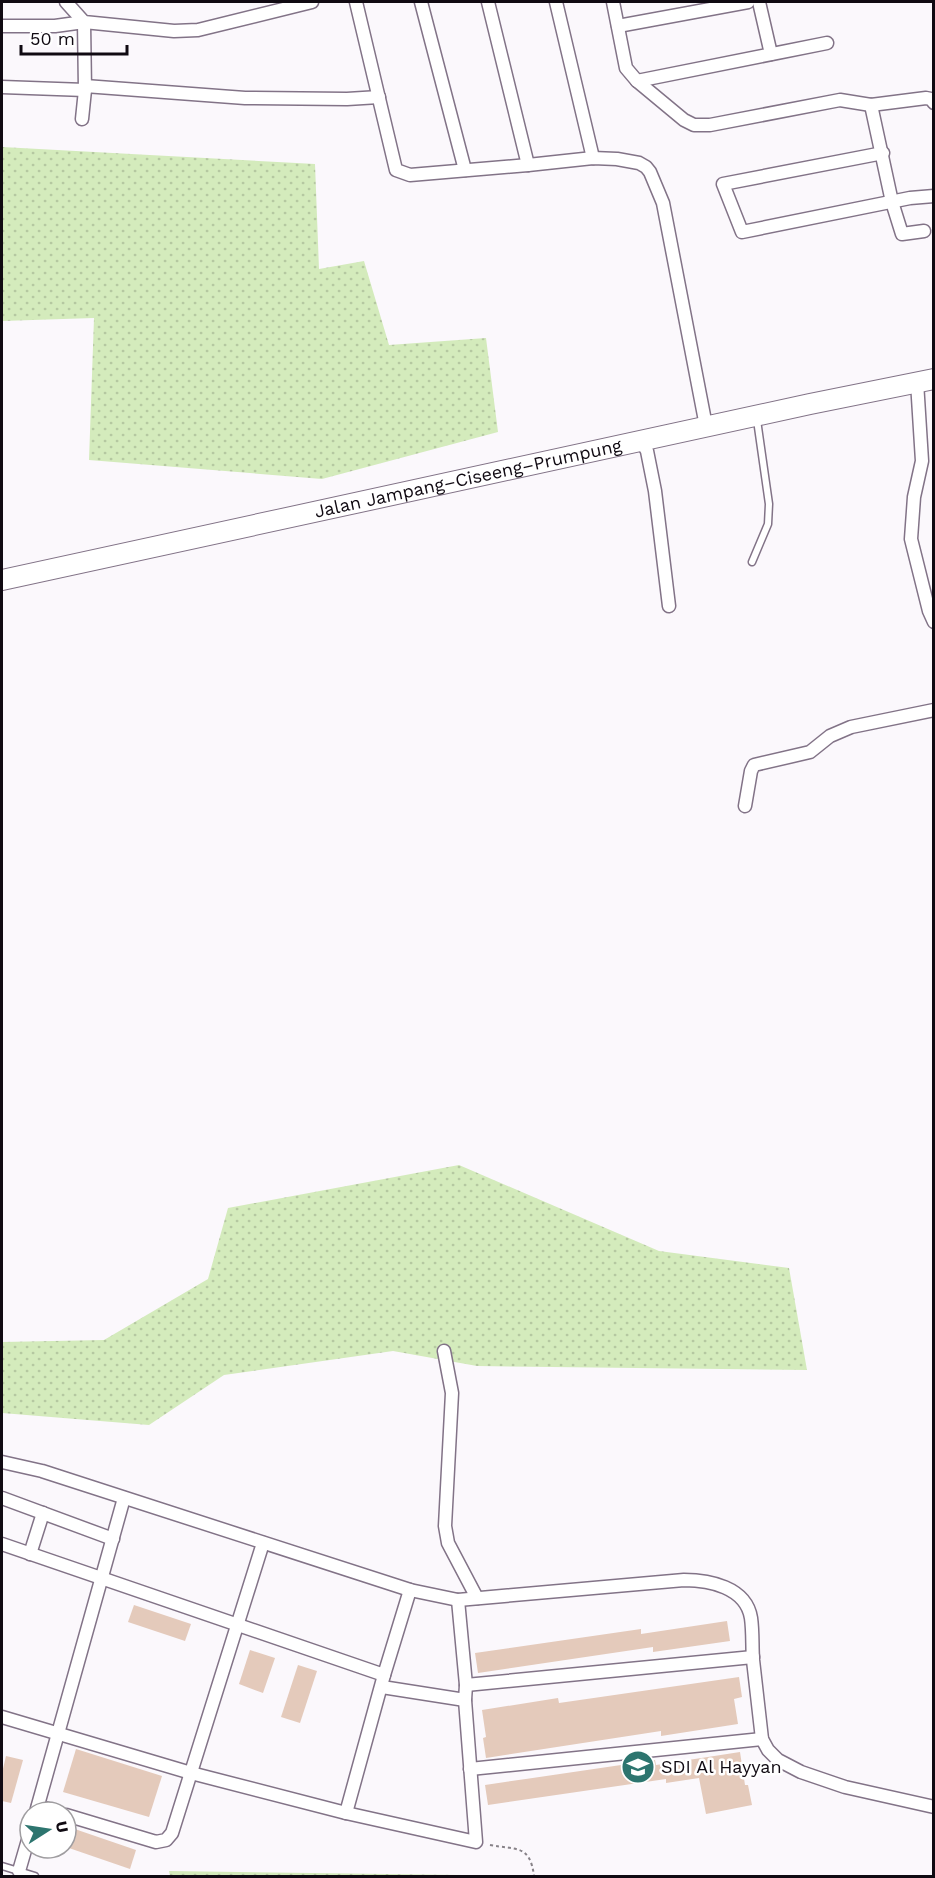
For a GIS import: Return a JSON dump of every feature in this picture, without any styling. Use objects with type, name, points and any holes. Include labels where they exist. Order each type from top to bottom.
[{"type":"main road","name":"Jalan Jampang–Ciseeng–Prumpung","points":[[2,580],[925,380]]},
{"type":"street","points":[[66,2],[84,22],[85,88],[82,119]]},
{"type":"street","points":[[2,26],[55,26],[84,22],[174,31],[198,30],[288,4],[312,2]]},
{"type":"street","points":[[356,2],[396,170],[410,175],[593,158],[639,163],[650,172],[663,203],[706,426]]},
{"type":"street","points":[[421,2],[465,170]]},
{"type":"street","points":[[488,2],[528,165]]},
{"type":"street","points":[[556,2],[593,158]]},
{"type":"street","points":[[613,2],[626,68],[637,81],[684,120],[694,125],[702,126],[840,100],[871,105],[926,98],[931,99],[933,103]]},
{"type":"street","points":[[618,26],[748,2]]},
{"type":"street","points":[[759,2],[771,54]]},
{"type":"street","points":[[637,81],[826,43]]},
{"type":"street","points":[[2,87],[85,88],[245,98],[379,97]]},
{"type":"street","points":[[871,105],[892,202],[902,234],[924,231]]},
{"type":"street","points":[[883,153],[723,184],[742,232],[933,196]]},
{"type":"street","points":[[925,380],[921,461],[914,497],[911,539],[933,622]]},
{"type":"street","points":[[641,441],[647,452],[655,491],[669,606]]},
{"type":"street","points":[[745,806],[754,765],[810,752],[830,736],[851,727],[933,710]]},
{"type":"street","points":[[444,1351],[452,1393],[445,1526],[448,1543],[477,1598]]},
{"type":"street","points":[[2,1461],[42,1471],[410,1590],[458,1600],[684,1580],[716,1583],[735,1594],[747,1606],[751,1616],[762,1739],[768,1750],[778,1760],[801,1772],[845,1787],[933,1807]]},
{"type":"street","points":[[2,1498],[113,1539]]},
{"type":"street","points":[[40,1800],[124,1498]]},
{"type":"street","points":[[30,1554],[43,1513]]},
{"type":"street","points":[[78,1819],[156,1842],[166,1840],[172,1833],[263,1543]]},
{"type":"street","points":[[2,1544],[237,1624],[383,1681],[465,1700]]},
{"type":"street","points":[[346,1813],[410,1590]]},
{"type":"street","points":[[2,1717],[191,1773],[346,1813],[476,1842],[458,1600]]},
{"type":"street","points":[[466,1685],[753,1657]]},
{"type":"street","points":[[470,1769],[762,1739]]},
{"type":"street","points":[[19,1871],[22,1860]]},
{"type":"lane","points":[[752,562],[768,524],[769,504],[757,415]]},
{"type":"lane","points":[[2,1866],[35,1876]]},
{"type":"path","points":[[476,1842],[523,1850],[528,1855],[534,1876]]},
{"type":"green space","points":[[2,147],[315,164],[319,269],[364,261],[389,345],[486,338],[498,432],[322,479],[89,460],[94,318],[2,321]]},
{"type":"green space","points":[[459,1165],[659,1251],[789,1268],[807,1370],[477,1366],[393,1351],[224,1375],[149,1425],[2,1413],[2,1342],[104,1340],[208,1279],[228,1208]]},
{"type":"green space","points":[[169,1871],[463,1875],[463,1876],[170,1876]]},
{"type":"building","points":[[134,1605],[191,1624],[185,1641],[128,1622]]},
{"type":"building","points":[[727,1621],[730,1641],[653,1652],[653,1647],[478,1673],[475,1653],[641,1629],[641,1634]]},
{"type":"building","points":[[250,1650],[275,1658],[263,1693],[239,1684]]},
{"type":"building","points":[[298,1665],[317,1671],[300,1723],[281,1717]]},
{"type":"building","points":[[739,1677],[742,1697],[734,1699],[738,1724],[661,1736],[661,1731],[486,1758],[482,1710],[558,1698],[559,1703]]},
{"type":"building","points":[[76,1749],[162,1776],[149,1817],[63,1792]]},
{"type":"building","points":[[740,1752],[745,1785],[748,1785],[752,1805],[706,1814],[699,1778],[666,1783],[666,1779],[488,1805],[485,1785],[655,1760],[656,1765]]},
{"type":"building","points":[[6,1756],[23,1760],[11,1803],[2,1801],[2,1773]]},
{"type":"building","points":[[78,1830],[136,1850],[130,1869],[78,1851]]},
{"type":"place","name":"SDI Al Hayyan","points":[[638,1767]]}]
